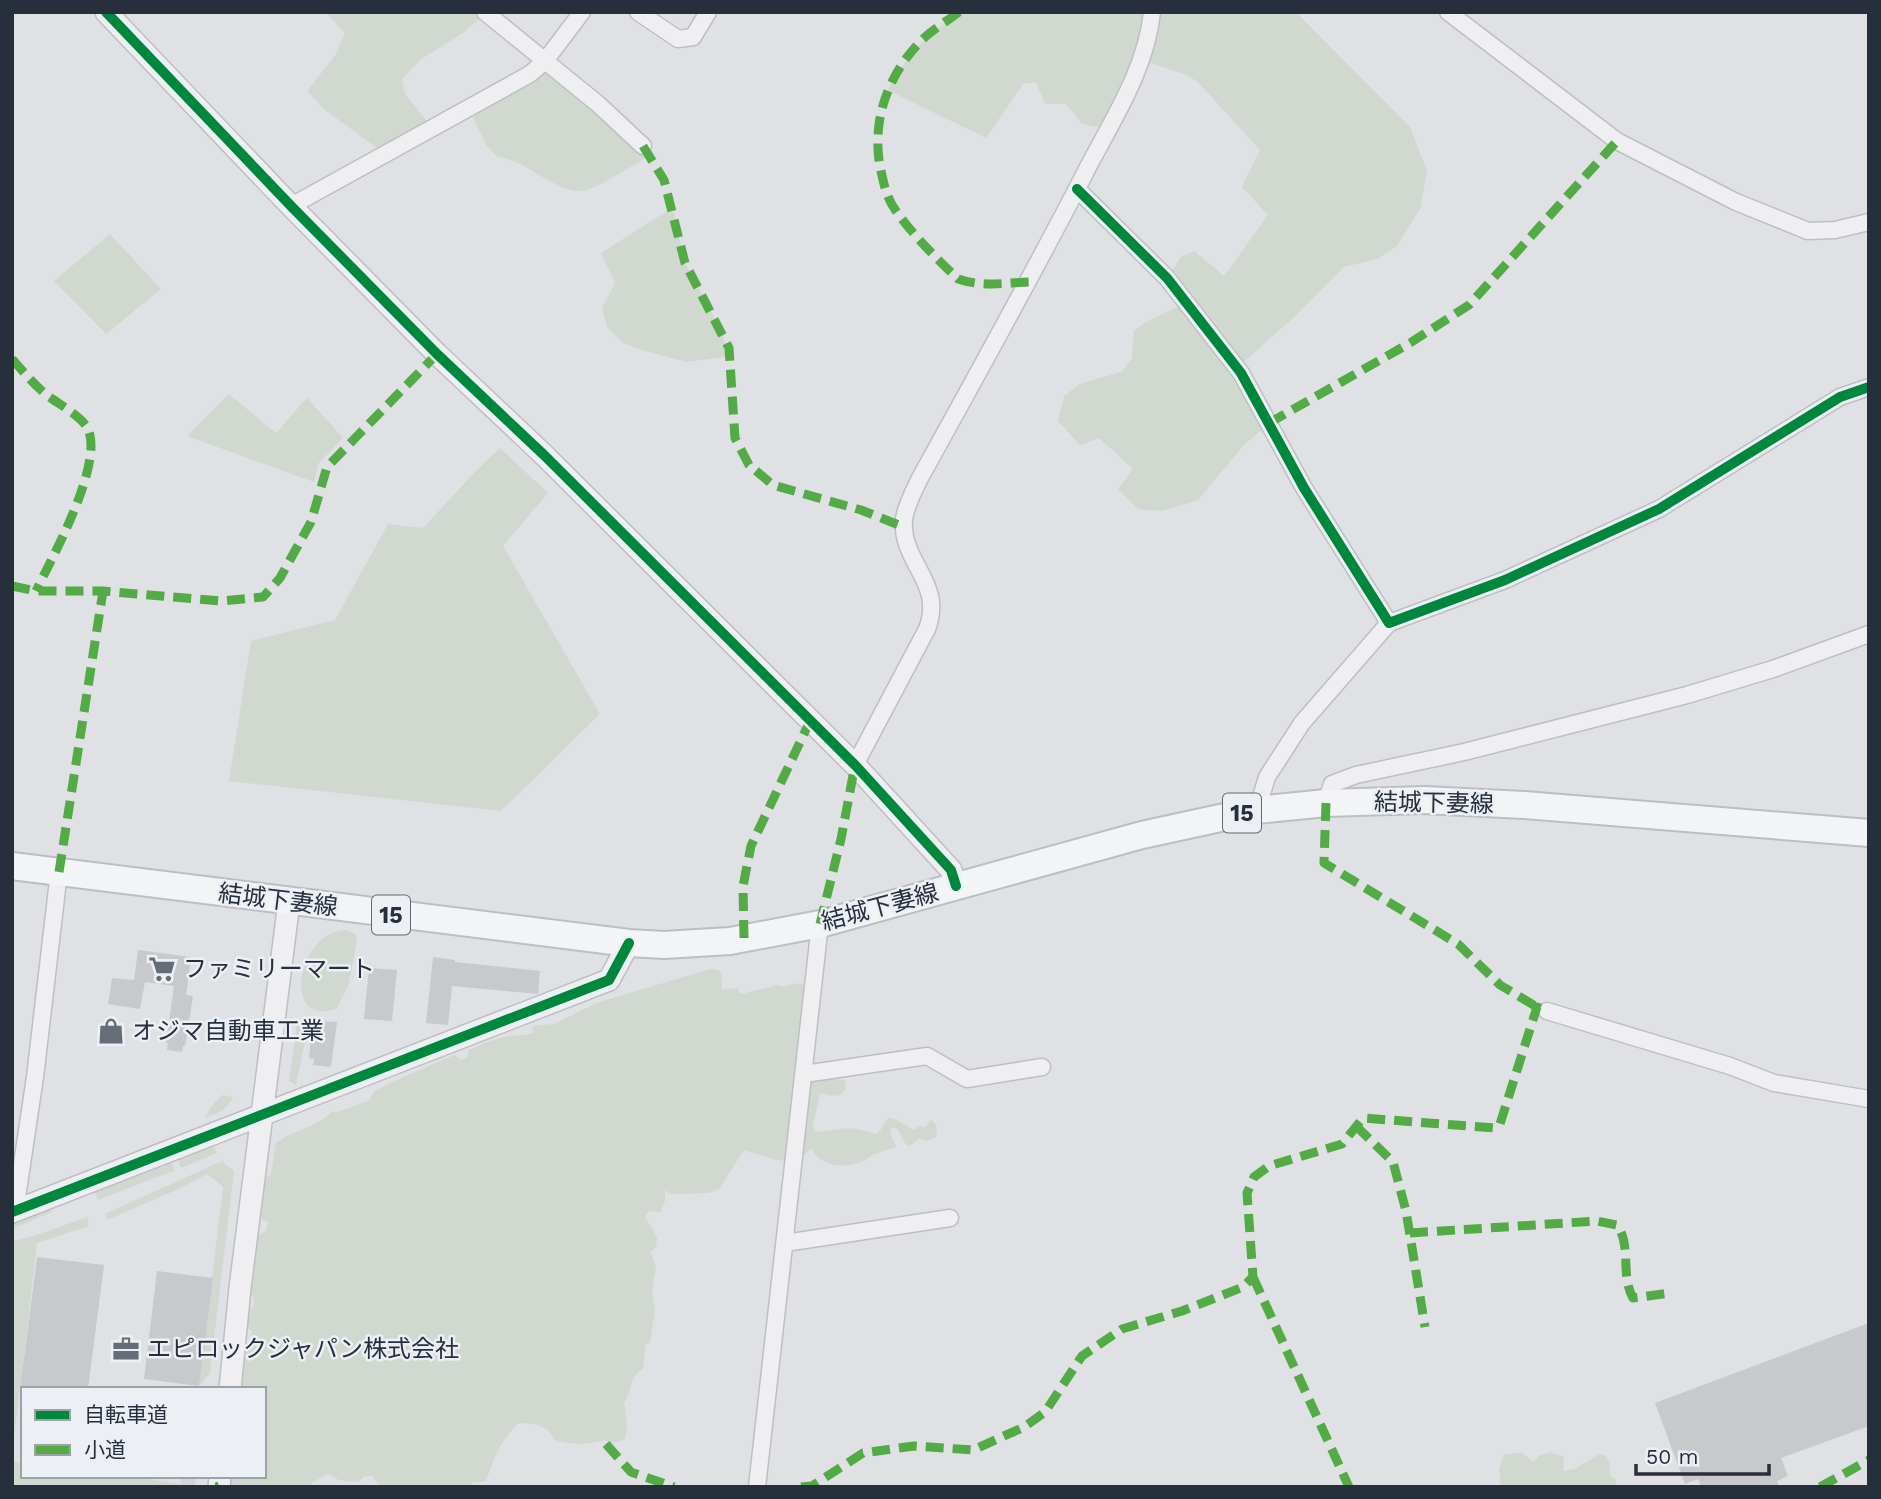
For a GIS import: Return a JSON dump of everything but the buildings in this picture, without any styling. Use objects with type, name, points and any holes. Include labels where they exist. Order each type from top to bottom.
[{"type":"main road","name":"結城下妻線","points":[[12,866],[289,902],[664,945],[730,941],[769,935],[820,924],[1143,835],[1257,810],[1326,803],[1424,800],[1511,804],[1869,833]]},
{"type":"street","points":[[106,12],[437,354],[544,455],[855,765],[951,870],[956,886]]},
{"type":"street","points":[[485,12],[598,104],[643,146]]},
{"type":"street","points":[[291,206],[530,74],[545,61],[582,12]]},
{"type":"street","points":[[638,12],[678,39],[692,37],[708,12]]},
{"type":"street","points":[[855,765],[927,629],[933,609],[932,598],[906,540],[904,517],[907,509],[920,478],[1033,275],[1140,66],[1152,12]]},
{"type":"street","points":[[1448,12],[1617,141],[1736,202],[1808,231],[1835,230],[1869,222]]},
{"type":"street","points":[[1077,189],[1167,278],[1241,373],[1304,488],[1389,623]]},
{"type":"street","points":[[1257,810],[1267,777],[1302,723],[1389,623],[1505,580],[1659,509],[1840,397],[1869,387]]},
{"type":"street","points":[[1326,803],[1332,784],[1356,775],[1464,752],[1687,695],[1773,669],[1869,634]]},
{"type":"street","points":[[14,1212],[35,1077],[59,872]]},
{"type":"street","points":[[230,1387],[289,902]]},
{"type":"street","points":[[757,1487],[820,924]]},
{"type":"street","points":[[14,1212],[610,980],[629,943]]},
{"type":"street","points":[[1547,1011],[1730,1066],[1774,1083],[1869,1099]]},
{"type":"street","points":[[804,1074],[927,1056],[967,1079],[1042,1067]]},
{"type":"street","points":[[785,1244],[950,1218]]},
{"type":"shaded area","points":[[325,12],[486,13],[464,32],[420,60],[402,79],[405,94],[430,125],[380,150],[325,110],[307,91],[336,54],[345,33]]},
{"type":"shaded area","points":[[959,12],[1296,12],[1410,127],[1427,171],[1420,209],[1397,246],[1377,259],[1344,267],[1237,368],[1269,423],[1243,446],[1198,500],[1162,511],[1138,509],[1118,489],[1133,469],[1099,438],[1080,445],[1058,421],[1064,396],[1080,384],[1121,372],[1132,359],[1134,331],[1146,322],[1186,303],[1167,278],[1181,257],[1194,251],[1224,276],[1268,215],[1242,187],[1260,150],[1197,81],[1142,60],[1108,129],[1082,124],[1066,104],[1045,104],[1036,82],[1023,84],[986,138],[888,90],[919,46]]},
{"type":"shaded area","points":[[546,67],[643,146],[650,155],[583,191],[560,186],[519,163],[497,157],[486,145],[473,117],[530,81]]},
{"type":"shaded area","points":[[667,211],[674,213],[685,263],[720,328],[730,356],[687,362],[621,342],[607,327],[602,308],[615,283],[601,253]]},
{"type":"shaded area","points":[[110,234],[161,289],[106,334],[54,281]]},
{"type":"shaded area","points":[[229,394],[276,433],[307,398],[343,438],[318,464],[314,482],[187,436]]},
{"type":"shaded area","points":[[500,448],[548,493],[503,546],[600,714],[501,811],[229,781],[251,641],[335,620],[388,524],[423,528]]},
{"type":"shaded area","points":[[346,930],[355,934],[357,939],[349,984],[336,1009],[318,1011],[307,1004],[302,992],[302,977],[307,960],[316,945],[329,934]]},
{"type":"shaded area","points":[[711,969],[719,970],[722,975],[722,990],[737,988],[741,994],[778,985],[804,985],[810,990],[810,1062],[819,1078],[831,1077],[846,1081],[841,1094],[820,1093],[813,1127],[817,1132],[853,1129],[876,1134],[888,1118],[914,1130],[919,1126],[925,1127],[931,1120],[937,1133],[935,1138],[927,1141],[920,1138],[909,1146],[898,1129],[892,1127],[890,1132],[896,1147],[847,1165],[826,1162],[815,1155],[812,1149],[803,1155],[799,1162],[776,1160],[744,1150],[719,1189],[709,1193],[671,1194],[665,1190],[665,1201],[660,1212],[649,1211],[645,1217],[657,1237],[656,1247],[651,1252],[656,1267],[652,1290],[655,1309],[643,1369],[635,1376],[624,1403],[627,1425],[625,1439],[586,1444],[567,1443],[555,1440],[540,1426],[519,1423],[502,1443],[486,1481],[473,1482],[468,1487],[381,1487],[372,1476],[365,1476],[358,1482],[339,1480],[328,1474],[313,1482],[310,1487],[223,1487],[226,1478],[266,1478],[266,1387],[234,1387],[237,1366],[250,1344],[252,1331],[245,1326],[247,1309],[253,1308],[254,1297],[246,1291],[255,1270],[252,1263],[256,1237],[266,1231],[268,1222],[255,1216],[265,1178],[271,1174],[276,1143],[332,1112],[368,1101],[375,1091],[392,1082],[454,1055],[461,1060],[467,1058],[469,1050],[486,1043],[504,1037],[533,1033],[533,1026],[554,1024],[599,1002]]},
{"type":"shaded area","points":[[303,1024],[306,1037],[296,1085],[289,1081],[297,1025]]},
{"type":"shaded area","points":[[222,1095],[233,1097],[222,1111],[205,1118],[210,1108]]},
{"type":"shaded area","points":[[212,1144],[217,1153],[181,1168],[177,1158]]},
{"type":"shaded area","points":[[170,1160],[175,1170],[98,1200],[94,1190]]},
{"type":"shaded area","points":[[222,1161],[234,1171],[210,1373],[199,1386],[223,1187],[207,1174],[107,1220],[105,1214]]},
{"type":"shaded area","points":[[50,1208],[52,1212],[12,1229],[12,1223]]},
{"type":"shaded area","points":[[87,1217],[89,1226],[37,1243],[12,1455],[12,1241]]},
{"type":"shaded area","points":[[1550,1452],[1564,1457],[1563,1471],[1575,1469],[1599,1454],[1606,1456],[1610,1464],[1610,1475],[1616,1480],[1616,1487],[1501,1487],[1499,1469],[1504,1454],[1523,1453],[1533,1462],[1539,1456]]},
{"type":"shaded area","points":[[12,1461],[21,1463],[21,1478],[140,1478],[180,1484],[182,1478],[196,1478],[195,1487],[12,1487]]},
{"type":"marked path","points":[[959,12],[924,38],[911,52],[892,83],[880,117],[878,134],[883,181],[890,202],[903,220],[958,279],[984,284],[1029,282]]},
{"type":"marked path","points":[[1269,423],[1410,343],[1469,305],[1617,141]]},
{"type":"marked path","points":[[643,146],[664,180],[685,263],[729,348],[735,438],[749,465],[773,485],[861,510],[904,527]]},
{"type":"marked path","points":[[12,586],[36,591],[103,591],[221,601],[263,597],[280,578],[311,522],[327,467],[437,354]]},
{"type":"marked path","points":[[12,359],[42,391],[85,424],[91,445],[89,464],[74,511],[36,591]]},
{"type":"marked path","points":[[59,872],[103,591]]},
{"type":"marked path","points":[[744,938],[743,886],[751,846],[810,721]]},
{"type":"marked path","points":[[820,924],[841,839],[855,765]]},
{"type":"marked path","points":[[1326,803],[1324,863],[1458,944],[1500,985],[1537,1007]]},
{"type":"marked path","points":[[801,1487],[812,1486],[863,1453],[914,1446],[973,1450],[1024,1427],[1045,1412],[1082,1356],[1122,1329],[1182,1311],[1243,1287],[1253,1277],[1247,1193],[1254,1177],[1269,1166],[1342,1144],[1363,1118],[1495,1128],[1500,1124],[1537,1007],[1547,1011]]},
{"type":"marked path","points":[[1356,1126],[1393,1162],[1406,1211],[1425,1327]]},
{"type":"marked path","points":[[1410,1233],[1597,1221],[1617,1225],[1624,1242],[1627,1280],[1633,1298],[1670,1293]]},
{"type":"marked path","points":[[1253,1277],[1349,1487]]},
{"type":"marked path","points":[[606,1444],[631,1472],[674,1487]]},
{"type":"marked path","points":[[1820,1487],[1869,1460]]},
{"type":"cycle path","points":[[106,12],[437,354],[544,455],[855,765],[951,870],[956,886]]},
{"type":"cycle path","points":[[1077,189],[1167,278],[1241,373],[1304,488],[1389,623],[1505,580],[1659,509],[1840,397],[1869,387]]},
{"type":"cycle path","points":[[12,1212],[609,980],[629,943]]},
{"type":"place","name":"ファミリーマート","points":[[162,969]]},
{"type":"place","name":"オジマ自動車工業","points":[[111,1031]]},
{"type":"place","name":"エピロックジャパン株式会社","points":[[126,1349]]}]
